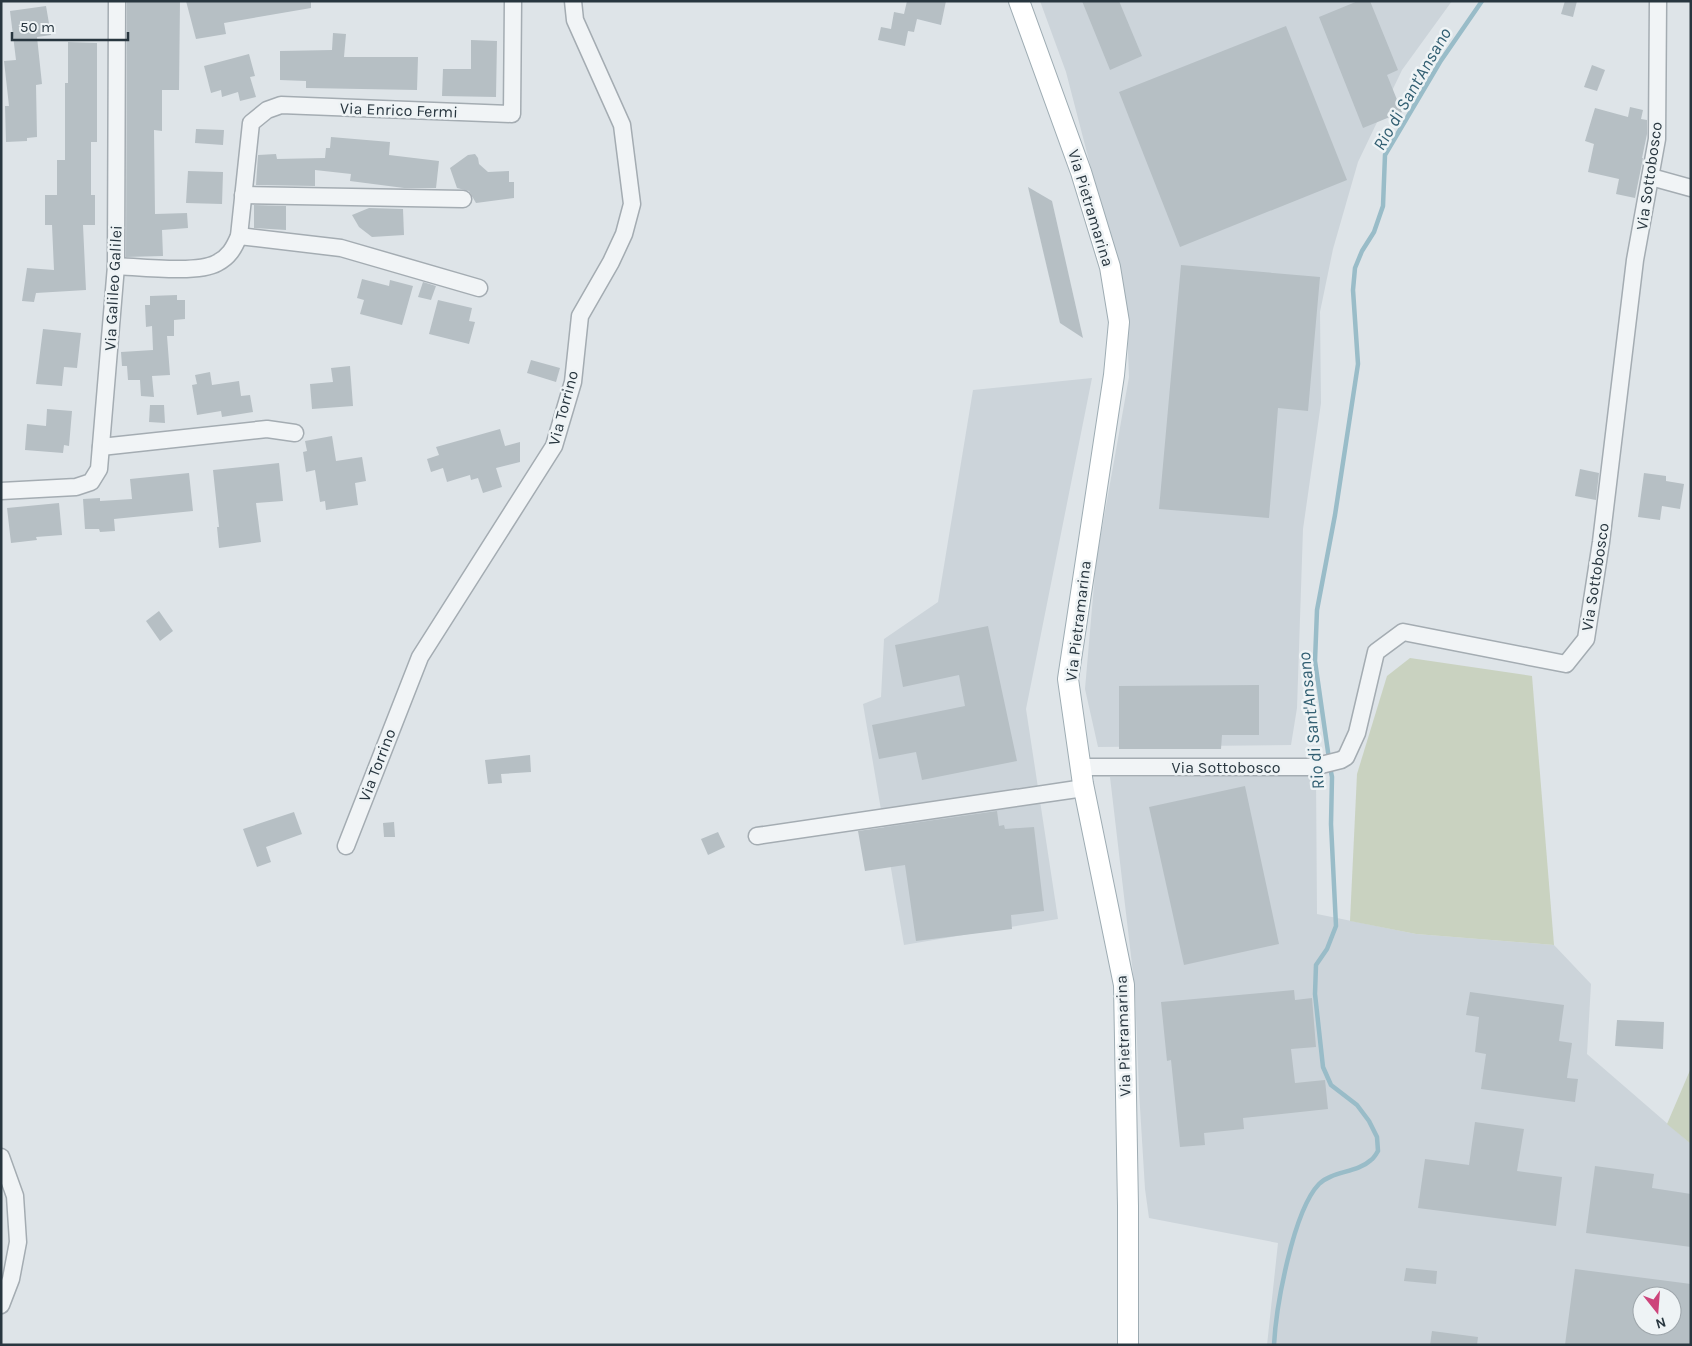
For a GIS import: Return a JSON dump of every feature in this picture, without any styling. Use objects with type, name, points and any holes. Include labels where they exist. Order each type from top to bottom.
[{"type":"main road","name":"Via Pietramarina","points":[[1019,1],[1081,172],[1110,268],[1118,322],[1114,375],[1068,678],[1084,788],[1124,985],[1128,1206],[1128,1345]]},
{"type":"street","name":"Via Galileo Galilei","points":[[1,491],[76,487],[91,482],[99,469],[116,266],[117,1]]},
{"type":"street","name":"Via Enrico Fermi","points":[[116,266],[186,270],[216,264],[232,252],[239,236],[251,123],[267,110],[281,105],[512,114],[513,1]]},
{"type":"street","name":"Via Torrino","points":[[346,846],[420,657],[554,446],[573,382],[580,316],[611,262],[624,234],[632,204],[622,125],[575,20],[573,1]]},
{"type":"street","name":"Via Sottobosco","points":[[1081,768],[1317,766],[1341,760],[1346,757],[1357,733],[1376,652],[1403,632],[1566,664],[1586,638],[1601,542],[1636,260],[1657,139],[1658,1]]},
{"type":"street","points":[[1651,177],[1691,188]]},
{"type":"street","points":[[243,195],[463,199]]},
{"type":"street","points":[[239,236],[341,248],[479,288]]},
{"type":"street","points":[[101,447],[267,429],[294,433]]},
{"type":"street","points":[[757,836],[1084,788]]},
{"type":"street","points":[[1,1157],[15,1196],[18,1242],[11,1279],[1,1305]]},
{"type":"shaded area","points":[[1040,1],[1452,1],[1402,70],[1358,162],[1333,249],[1320,312],[1321,403],[1303,529],[1297,708],[1291,745],[1098,747],[1085,689],[1096,562],[1129,377],[1126,303],[1066,72]]},
{"type":"shaded area","points":[[1092,378],[1026,709],[1058,919],[904,945],[863,704],[881,697],[884,639],[938,602],[973,390]]},
{"type":"shaded area","points":[[1316,776],[1317,914],[1416,934],[1554,945],[1591,984],[1587,1054],[1691,1144],[1691,1345],[1267,1345],[1278,1243],[1149,1218],[1145,1189],[1135,990],[1110,777]]},
{"type":"green space","points":[[1410,658],[1532,676],[1554,945],[1416,934],[1350,921],[1357,774],[1387,676]]},
{"type":"green space","points":[[1691,1068],[1691,1144],[1667,1124]]},
{"type":"building","points":[[127,1],[180,1],[179,90],[162,90],[162,131],[154,130],[155,214],[187,213],[188,228],[162,230],[163,256],[126,257]]},
{"type":"building","points":[[186,1],[311,1],[311,8],[224,23],[226,34],[196,39]]},
{"type":"building","points":[[907,1],[946,1],[941,25],[917,19],[914,32],[908,31],[905,46],[878,40],[881,27],[891,29],[894,12],[904,14]]},
{"type":"building","points":[[1082,1],[1119,1],[1142,56],[1110,70]]},
{"type":"building","points":[[1358,1],[1370,1],[1398,70],[1387,75],[1402,112],[1363,128],[1319,17]]},
{"type":"building","points":[[1565,1],[1577,1],[1573,17],[1561,14]]},
{"type":"building","points":[[46,6],[51,35],[37,37],[42,84],[36,85],[37,137],[27,138],[27,141],[6,142],[5,106],[9,106],[4,61],[16,60],[10,11]]},
{"type":"building","points":[[1286,26],[1347,180],[1180,247],[1119,92]]},
{"type":"building","points":[[333,33],[346,34],[344,57],[418,57],[417,90],[306,88],[306,81],[280,80],[280,51],[332,50]]},
{"type":"building","points":[[471,40],[497,41],[496,97],[442,96],[443,69],[471,69]]},
{"type":"building","points":[[68,42],[97,43],[97,142],[91,142],[91,195],[95,195],[95,225],[83,225],[86,290],[36,293],[34,302],[22,301],[27,268],[54,270],[52,225],[45,225],[45,195],[57,195],[57,160],[65,160],[65,83],[68,83]]},
{"type":"building","points":[[249,54],[255,76],[250,77],[256,97],[240,101],[238,92],[222,97],[221,90],[211,93],[204,66]]},
{"type":"building","points":[[1592,65],[1605,70],[1597,91],[1584,87]]},
{"type":"building","points":[[1630,107],[1643,110],[1641,119],[1647,120],[1647,134],[1635,198],[1616,194],[1619,179],[1588,172],[1594,144],[1585,141],[1595,108],[1628,117]]},
{"type":"building","points":[[196,129],[224,130],[223,145],[195,143]]},
{"type":"building","points":[[331,137],[390,142],[389,155],[439,161],[436,188],[404,188],[350,181],[351,174],[315,170],[315,186],[256,185],[258,155],[276,154],[277,159],[325,158],[326,148],[330,148]]},
{"type":"building","points":[[475,154],[479,164],[488,172],[509,171],[509,182],[514,182],[514,198],[476,203],[469,191],[457,188],[450,168],[468,155]]},
{"type":"building","points":[[188,171],[223,172],[222,204],[186,203]]},
{"type":"building","points":[[1028,187],[1052,201],[1083,338],[1060,323]]},
{"type":"building","points":[[254,205],[286,206],[286,230],[254,228]]},
{"type":"building","points":[[369,208],[403,209],[404,235],[372,237],[359,227],[352,215]]},
{"type":"building","points":[[1181,265],[1320,277],[1308,411],[1278,408],[1269,518],[1159,509]]},
{"type":"building","points":[[362,279],[389,286],[390,280],[413,286],[402,325],[360,314],[364,300],[357,298]]},
{"type":"building","points":[[423,282],[436,286],[431,300],[418,297]]},
{"type":"building","points":[[177,295],[177,300],[185,300],[185,319],[174,320],[174,336],[167,336],[170,375],[152,376],[154,397],[141,396],[140,380],[128,380],[127,366],[122,366],[121,352],[153,350],[152,326],[146,327],[145,305],[150,305],[150,296]]},
{"type":"building","points":[[438,300],[472,308],[469,321],[475,322],[469,344],[429,334]]},
{"type":"building","points":[[43,329],[81,333],[77,368],[64,367],[62,386],[36,384]]},
{"type":"building","points":[[531,360],[560,368],[556,382],[527,373]]},
{"type":"building","points":[[350,366],[353,406],[312,409],[310,384],[333,382],[331,368]]},
{"type":"building","points":[[210,372],[212,385],[239,381],[241,396],[250,395],[253,412],[222,417],[221,411],[197,415],[192,385],[197,384],[195,375]]},
{"type":"building","points":[[150,405],[164,405],[165,423],[149,422]]},
{"type":"building","points":[[47,409],[72,411],[69,446],[64,445],[63,453],[25,450],[27,424],[46,426]]},
{"type":"building","points":[[500,429],[505,446],[520,442],[520,462],[496,468],[502,487],[483,493],[478,478],[471,480],[470,475],[447,482],[443,468],[431,472],[427,459],[439,455],[436,447]]},
{"type":"building","points":[[332,436],[336,461],[362,457],[366,481],[355,483],[358,505],[326,510],[325,501],[320,502],[315,470],[306,472],[303,452],[307,451],[305,441]]},
{"type":"building","points":[[279,463],[283,501],[256,503],[261,542],[219,548],[217,527],[219,527],[213,470]]},
{"type":"building","points":[[1580,469],[1599,473],[1596,500],[1575,496]]},
{"type":"building","points":[[189,473],[193,511],[114,519],[115,531],[100,532],[99,529],[85,529],[83,499],[100,498],[100,501],[132,499],[130,479]]},
{"type":"building","points":[[1644,473],[1666,476],[1666,481],[1684,484],[1680,509],[1662,506],[1660,520],[1638,517]]},
{"type":"building","points":[[59,503],[62,535],[36,537],[37,540],[11,543],[7,508]]},
{"type":"building","points":[[159,611],[173,631],[160,641],[146,621]]},
{"type":"building","points":[[988,626],[1017,761],[922,780],[916,752],[879,759],[872,725],[965,706],[959,675],[903,687],[895,645]]},
{"type":"building","points":[[1259,685],[1259,735],[1222,735],[1221,749],[1119,749],[1119,686]]},
{"type":"building","points":[[530,755],[531,772],[501,774],[502,783],[488,784],[485,760]]},
{"type":"building","points":[[1245,786],[1279,944],[1184,965],[1149,807]]},
{"type":"building","points":[[997,811],[999,826],[1004,825],[1005,829],[1034,827],[1044,911],[1011,915],[1012,929],[916,941],[905,865],[865,871],[858,831]]},
{"type":"building","points":[[294,812],[302,834],[266,847],[271,862],[257,867],[243,829]]},
{"type":"building","points":[[394,822],[395,837],[384,837],[383,823]]},
{"type":"building","points":[[718,832],[725,847],[708,855],[701,839]]},
{"type":"building","points":[[1294,990],[1295,1000],[1312,998],[1316,1047],[1291,1049],[1295,1083],[1325,1080],[1328,1109],[1243,1118],[1244,1129],[1204,1133],[1205,1145],[1180,1147],[1171,1060],[1167,1061],[1161,1002]]},
{"type":"building","points":[[1470,992],[1564,1005],[1559,1041],[1572,1043],[1567,1078],[1578,1079],[1575,1102],[1481,1089],[1486,1054],[1475,1052],[1479,1017],[1466,1015]]},
{"type":"building","points":[[1617,1020],[1664,1022],[1663,1049],[1615,1046]]},
{"type":"building","points":[[1475,1122],[1524,1129],[1517,1171],[1562,1177],[1556,1226],[1418,1208],[1425,1159],[1469,1165]]},
{"type":"building","points":[[1595,1166],[1654,1174],[1652,1188],[1691,1194],[1691,1247],[1586,1233]]},
{"type":"building","points":[[1406,1268],[1437,1271],[1436,1284],[1404,1281]]},
{"type":"building","points":[[1575,1269],[1691,1284],[1691,1345],[1565,1345]]},
{"type":"building","points":[[1432,1331],[1478,1337],[1477,1345],[1430,1345]]},
{"type":"waterway","name":"Rio di Sant'Ansano","points":[[1329,759],[1315,661],[1317,610],[1335,515],[1358,364],[1353,290],[1355,268],[1362,251],[1374,232],[1383,206],[1385,155],[1440,62],[1482,1]]},
{"type":"waterway","name":"Rio di Sant'Ansano","points":[[1274,1345],[1282,1284],[1301,1215],[1310,1197],[1324,1180],[1365,1164],[1378,1151],[1377,1137],[1369,1121],[1357,1105],[1331,1085],[1323,1067],[1315,994],[1316,965],[1327,949],[1336,926],[1331,824],[1332,777],[1330,767]]}]
